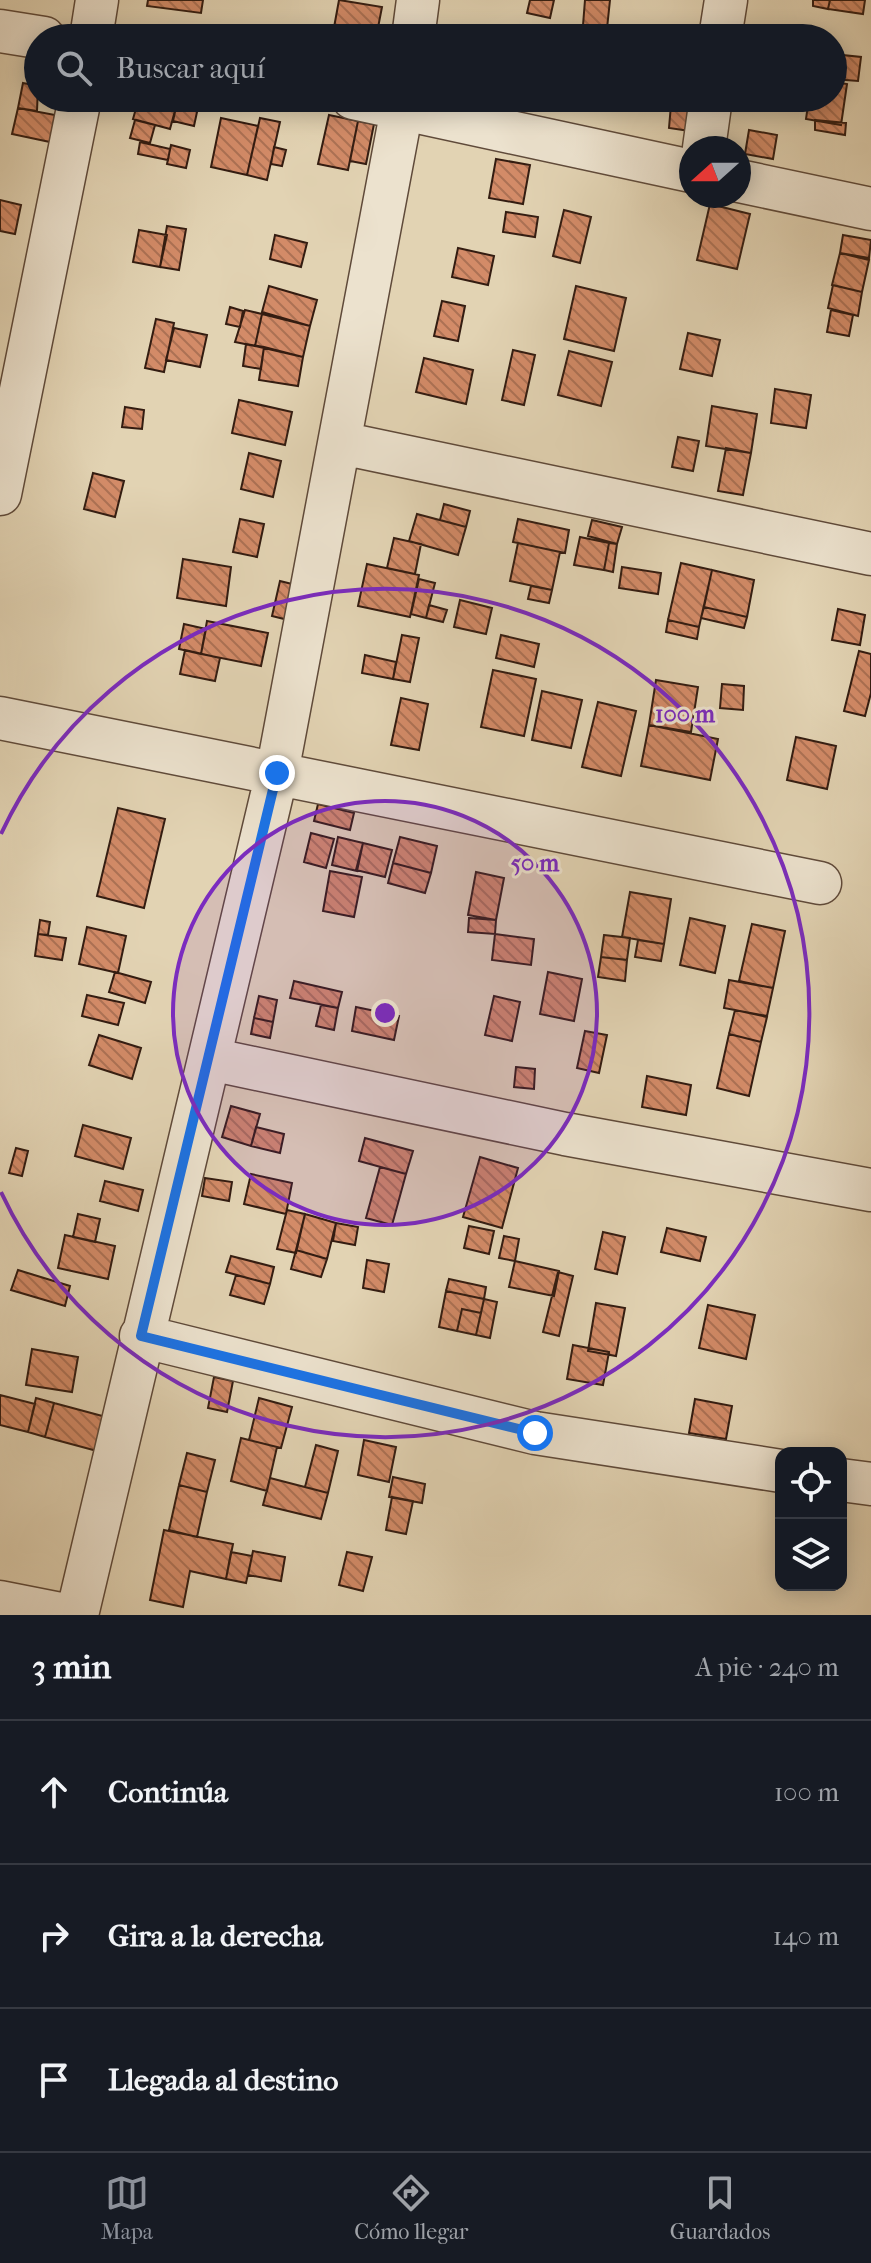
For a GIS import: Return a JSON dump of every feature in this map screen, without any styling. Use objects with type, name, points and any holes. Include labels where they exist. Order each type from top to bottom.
[{"type":"street","points":[[93,24],[97,0]]},
{"type":"street","points":[[415,24],[418,0]]},
{"type":"street","points":[[722,24],[726,0]]},
{"type":"street","points":[[0,31],[24,35]]},
{"type":"street","points":[[0,494],[14,360],[76,112]]},
{"type":"street","points":[[77,1615],[277,773],[402,112]]},
{"type":"street","points":[[442,112],[679,168]]},
{"type":"street","points":[[706,136],[709,112]]},
{"type":"street","points":[[751,184],[871,209]]},
{"type":"street","points":[[341,443],[871,554]]},
{"type":"street","points":[[0,718],[820,883]]},
{"type":"street","points":[[210,1059],[565,1134],[871,1190]]},
{"type":"street","points":[[141,1336],[535,1433],[775,1470]]},
{"type":"street","points":[[847,1481],[871,1484]]},
{"type":"street","points":[[0,1602],[66,1615]]},
{"type":"building","points":[[148,0],[203,0],[201,13],[147,6]]},
{"type":"building","points":[[339,0],[382,7],[379,24],[335,24]]},
{"type":"building","points":[[530,0],[554,0],[550,18],[527,13]]},
{"type":"building","points":[[585,0],[610,0],[607,24],[583,24]]},
{"type":"building","points":[[813,0],[830,0],[828,9],[813,6]]},
{"type":"building","points":[[830,0],[865,0],[863,14],[828,9]]},
{"type":"building","points":[[847,56],[861,57],[858,81],[847,80]]},
{"type":"building","points":[[23,83],[24,83],[24,109],[18,108]]},
{"type":"building","points":[[18,108],[24,112],[55,115],[50,142],[12,134]]},
{"type":"building","points":[[135,112],[175,112],[170,129],[133,119]]},
{"type":"building","points":[[175,112],[197,112],[194,126],[173,121]]},
{"type":"building","points":[[670,112],[692,112],[690,131],[669,128]]},
{"type":"building","points":[[807,112],[843,112],[841,125],[806,119]]},
{"type":"building","points":[[329,115],[358,121],[348,170],[318,164]]},
{"type":"building","points":[[221,118],[258,126],[247,175],[211,167]]},
{"type":"building","points":[[260,118],[280,122],[267,180],[247,175]]},
{"type":"building","points":[[135,120],[155,125],[150,143],[130,138]]},
{"type":"building","points":[[815,120],[846,123],[845,135],[815,130]]},
{"type":"building","points":[[358,121],[374,124],[366,164],[350,161]]},
{"type":"building","points":[[749,130],[777,135],[773,159],[751,155],[751,136],[748,136]]},
{"type":"building","points":[[140,142],[170,149],[168,160],[138,154]]},
{"type":"building","points":[[171,145],[190,150],[186,168],[167,164]]},
{"type":"building","points":[[274,147],[286,150],[282,166],[271,164]]},
{"type":"building","points":[[496,159],[530,165],[523,204],[489,198]]},
{"type":"building","points":[[0,200],[21,205],[15,234],[0,231]]},
{"type":"building","points":[[709,208],[726,208],[750,214],[737,269],[697,260]]},
{"type":"building","points":[[564,210],[591,217],[580,263],[553,256]]},
{"type":"building","points":[[506,212],[538,217],[535,237],[503,232]]},
{"type":"building","points":[[167,226],[186,229],[179,270],[160,267]]},
{"type":"building","points":[[139,230],[167,235],[160,267],[133,262]]},
{"type":"building","points":[[275,235],[307,243],[301,267],[270,259]]},
{"type":"building","points":[[843,235],[871,240],[869,258],[840,253]]},
{"type":"building","points":[[458,248],[494,256],[488,285],[452,277]]},
{"type":"building","points":[[840,253],[869,260],[862,292],[832,285]]},
{"type":"building","points":[[833,285],[862,292],[858,316],[828,308]]},
{"type":"building","points":[[269,286],[317,300],[310,326],[262,312]]},
{"type":"building","points":[[576,286],[626,298],[614,351],[564,339]]},
{"type":"building","points":[[442,301],[465,306],[458,341],[434,336]]},
{"type":"building","points":[[230,307],[243,311],[240,327],[226,324]]},
{"type":"building","points":[[245,310],[262,314],[255,346],[235,342]]},
{"type":"building","points":[[831,310],[853,315],[849,336],[827,332]]},
{"type":"building","points":[[262,314],[310,326],[303,357],[255,346]]},
{"type":"building","points":[[156,319],[174,323],[164,372],[145,368]]},
{"type":"building","points":[[174,328],[207,335],[200,367],[166,360]]},
{"type":"building","points":[[688,333],[720,340],[712,376],[680,369]]},
{"type":"building","points":[[246,344],[264,347],[261,369],[243,366]]},
{"type":"building","points":[[264,347],[303,357],[298,386],[259,380]]},
{"type":"building","points":[[513,350],[535,355],[524,405],[502,400]]},
{"type":"building","points":[[569,351],[612,362],[601,406],[558,395]]},
{"type":"building","points":[[424,358],[473,370],[466,404],[416,392]]},
{"type":"building","points":[[775,389],[811,395],[806,428],[771,423]]},
{"type":"building","points":[[239,400],[292,412],[285,445],[232,433]]},
{"type":"building","points":[[712,406],[757,414],[751,453],[706,446]]},
{"type":"building","points":[[125,407],[144,410],[142,429],[122,427]]},
{"type":"building","points":[[678,437],[699,441],[693,471],[672,467]]},
{"type":"building","points":[[726,448],[751,453],[743,495],[718,491]]},
{"type":"building","points":[[249,453],[281,461],[273,497],[241,489]]},
{"type":"building","points":[[93,473],[124,481],[115,517],[84,509]]},
{"type":"building","points":[[444,504],[470,511],[466,527],[440,520]]},
{"type":"building","points":[[417,514],[466,527],[458,555],[409,541]]},
{"type":"building","points":[[240,519],[264,524],[257,557],[233,552]]},
{"type":"building","points":[[518,519],[569,530],[565,553],[513,542]]},
{"type":"building","points":[[592,520],[622,527],[617,544],[588,536]]},
{"type":"building","points":[[580,537],[609,543],[604,570],[574,565]]},
{"type":"building","points":[[394,538],[421,544],[415,574],[387,568]]},
{"type":"building","points":[[518,543],[560,552],[552,590],[510,581]]},
{"type":"building","points":[[609,543],[617,544],[613,572],[604,570]]},
{"type":"building","points":[[183,559],[231,567],[226,606],[177,598]]},
{"type":"building","points":[[681,563],[712,570],[699,627],[668,620]]},
{"type":"building","points":[[367,564],[419,575],[410,617],[358,606]]},
{"type":"building","points":[[622,567],[661,573],[658,594],[619,588]]},
{"type":"building","points":[[712,570],[754,580],[747,617],[704,607]]},
{"type":"building","points":[[419,579],[435,583],[426,618],[411,614]]},
{"type":"building","points":[[280,581],[296,585],[288,620],[272,616]]},
{"type":"building","points":[[531,586],[552,590],[549,603],[528,599]]},
{"type":"building","points":[[460,600],[492,608],[486,634],[454,627]]},
{"type":"building","points":[[429,605],[447,610],[443,622],[426,618]]},
{"type":"building","points":[[704,607],[747,617],[744,628],[701,618]]},
{"type":"building","points":[[838,609],[865,615],[860,645],[832,640]]},
{"type":"building","points":[[668,620],[699,627],[697,639],[666,632]]},
{"type":"building","points":[[207,621],[268,633],[261,666],[201,654]]},
{"type":"building","points":[[184,624],[206,629],[201,654],[179,649]]},
{"type":"building","points":[[402,635],[419,638],[410,682],[393,679]]},
{"type":"building","points":[[501,635],[539,644],[534,667],[496,658]]},
{"type":"building","points":[[185,650],[220,658],[215,681],[180,674]]},
{"type":"building","points":[[859,651],[871,654],[871,693],[865,716],[844,711]]},
{"type":"building","points":[[365,655],[396,662],[393,679],[362,673]]},
{"type":"building","points":[[493,670],[536,679],[524,736],[481,727]]},
{"type":"building","points":[[656,680],[698,687],[691,732],[649,725]]},
{"type":"building","points":[[722,684],[744,686],[743,710],[720,708]]},
{"type":"building","points":[[542,691],[582,700],[571,748],[532,740]]},
{"type":"building","points":[[401,698],[428,704],[419,750],[391,745]]},
{"type":"building","points":[[598,702],[636,711],[621,776],[582,767]]},
{"type":"building","points":[[649,725],[718,739],[710,780],[641,766]]},
{"type":"building","points":[[796,737],[836,746],[827,789],[787,780]]},
{"type":"building","points":[[318,804],[354,813],[350,830],[314,821]]},
{"type":"building","points":[[118,808],[165,819],[144,908],[97,896]]},
{"type":"building","points":[[311,833],[334,839],[326,868],[304,862]]},
{"type":"building","points":[[338,837],[363,843],[357,871],[332,865]]},
{"type":"building","points":[[400,837],[437,846],[431,873],[393,863]]},
{"type":"building","points":[[363,843],[392,850],[385,877],[356,870]]},
{"type":"building","points":[[393,863],[431,873],[425,893],[388,883]]},
{"type":"building","points":[[330,871],[362,877],[354,917],[323,911]]},
{"type":"building","points":[[476,872],[504,878],[496,920],[468,915]]},
{"type":"building","points":[[630,892],[671,899],[664,944],[622,937]]},
{"type":"building","points":[[469,918],[496,920],[495,934],[468,932]]},
{"type":"building","points":[[690,918],[725,926],[715,973],[680,965]]},
{"type":"building","points":[[40,920],[50,922],[48,935],[38,934]]},
{"type":"building","points":[[752,924],[785,931],[773,988],[739,981]]},
{"type":"building","points":[[87,927],[126,936],[118,973],[79,964]]},
{"type":"building","points":[[38,934],[66,938],[62,960],[35,956]]},
{"type":"building","points":[[495,934],[534,939],[531,965],[492,960]]},
{"type":"building","points":[[604,935],[630,938],[627,960],[601,957]]},
{"type":"building","points":[[638,940],[664,944],[661,961],[635,957]]},
{"type":"building","points":[[601,957],[627,960],[625,981],[598,977]]},
{"type":"building","points":[[115,972],[151,982],[145,1003],[109,992]]},
{"type":"building","points":[[548,972],[582,979],[574,1021],[540,1014]]},
{"type":"building","points":[[729,980],[773,988],[767,1016],[724,1008]]},
{"type":"building","points":[[294,981],[342,992],[338,1008],[290,998]]},
{"type":"building","points":[[87,995],[124,1003],[118,1025],[82,1016]]},
{"type":"building","points":[[259,996],[277,1000],[273,1022],[254,1018]]},
{"type":"building","points":[[494,996],[520,1002],[512,1041],[485,1035]]},
{"type":"building","points":[[321,1005],[338,1008],[334,1030],[316,1026]]},
{"type":"building","points":[[356,1007],[399,1016],[394,1040],[352,1031]]},
{"type":"building","points":[[735,1010],[767,1017],[761,1042],[729,1034]]},
{"type":"building","points":[[254,1018],[273,1022],[270,1038],[251,1034]]},
{"type":"building","points":[[585,1031],[607,1035],[599,1073],[577,1068]]},
{"type":"building","points":[[729,1034],[761,1042],[749,1096],[717,1088]]},
{"type":"building","points":[[99,1035],[141,1048],[132,1079],[89,1065]]},
{"type":"building","points":[[516,1067],[535,1069],[534,1089],[514,1087]]},
{"type":"building","points":[[647,1076],[691,1085],[686,1115],[642,1107]]},
{"type":"building","points":[[231,1106],[260,1114],[251,1146],[222,1137]]},
{"type":"building","points":[[83,1125],[131,1138],[123,1169],[75,1156]]},
{"type":"building","points":[[256,1127],[284,1134],[280,1153],[251,1146]]},
{"type":"building","points":[[365,1138],[413,1151],[406,1174],[359,1161]]},
{"type":"building","points":[[16,1148],[28,1151],[22,1176],[9,1173]]},
{"type":"building","points":[[480,1157],[518,1168],[502,1228],[463,1217]]},
{"type":"building","points":[[380,1167],[406,1174],[392,1225],[366,1218]]},
{"type":"building","points":[[251,1174],[292,1183],[286,1214],[244,1204]]},
{"type":"building","points":[[205,1178],[232,1182],[229,1201],[202,1196]]},
{"type":"building","points":[[105,1181],[143,1190],[138,1211],[100,1201]]},
{"type":"building","points":[[287,1210],[305,1214],[296,1253],[277,1249]]},
{"type":"building","points":[[78,1214],[100,1219],[95,1242],[73,1237]]},
{"type":"building","points":[[305,1214],[336,1223],[327,1259],[296,1250]]},
{"type":"building","points":[[336,1223],[358,1227],[355,1245],[333,1241]]},
{"type":"building","points":[[469,1226],[494,1231],[489,1254],[464,1248]]},
{"type":"building","points":[[667,1228],[706,1237],[700,1261],[661,1252]]},
{"type":"building","points":[[603,1232],[625,1237],[617,1274],[595,1269]]},
{"type":"building","points":[[65,1235],[115,1246],[108,1279],[58,1268]]},
{"type":"building","points":[[504,1236],[519,1239],[515,1261],[499,1258]]},
{"type":"building","points":[[296,1250],[327,1259],[321,1277],[291,1269]]},
{"type":"building","points":[[231,1256],[274,1267],[270,1284],[226,1272]]},
{"type":"building","points":[[367,1260],[389,1264],[384,1292],[363,1288]]},
{"type":"building","points":[[515,1261],[559,1271],[554,1296],[509,1287]]},
{"type":"building","points":[[18,1270],[70,1286],[65,1306],[11,1290]]},
{"type":"building","points":[[558,1272],[573,1276],[559,1336],[543,1332]]},
{"type":"building","points":[[236,1275],[270,1284],[264,1304],[230,1295]]},
{"type":"building","points":[[449,1279],[486,1287],[484,1299],[446,1291]]},
{"type":"building","points":[[446,1291],[484,1299],[481,1313],[462,1309],[457,1331],[439,1327]]},
{"type":"building","points":[[484,1299],[497,1302],[490,1338],[476,1335]]},
{"type":"building","points":[[596,1303],[625,1308],[616,1356],[588,1351]]},
{"type":"building","points":[[708,1305],[755,1315],[746,1359],[699,1348]]},
{"type":"building","points":[[462,1309],[481,1313],[476,1335],[457,1331]]},
{"type":"building","points":[[573,1345],[609,1352],[603,1385],[567,1379]]},
{"type":"building","points":[[32,1349],[78,1357],[72,1392],[26,1385]]},
{"type":"building","points":[[214,1377],[233,1381],[227,1412],[208,1408]]},
{"type":"building","points":[[0,1395],[35,1404],[28,1432],[0,1425]]},
{"type":"building","points":[[36,1398],[54,1403],[45,1437],[28,1432]]},
{"type":"building","points":[[259,1398],[292,1407],[281,1448],[249,1440]]},
{"type":"building","points":[[695,1399],[732,1406],[726,1439],[689,1433]]},
{"type":"building","points":[[54,1403],[106,1417],[97,1451],[45,1437]]},
{"type":"building","points":[[241,1438],[277,1447],[267,1491],[231,1481]]},
{"type":"building","points":[[364,1440],[396,1447],[389,1482],[358,1475]]},
{"type":"building","points":[[316,1445],[338,1451],[328,1493],[305,1487]]},
{"type":"building","points":[[187,1453],[215,1460],[207,1492],[179,1485]]},
{"type":"building","points":[[393,1477],[425,1484],[422,1503],[389,1497]]},
{"type":"building","points":[[270,1478],[328,1493],[321,1519],[263,1505]]},
{"type":"building","points":[[179,1485],[207,1492],[197,1537],[169,1530]]},
{"type":"building","points":[[392,1497],[413,1501],[406,1534],[386,1530]]},
{"type":"building","points":[[164,1530],[233,1544],[226,1579],[190,1571],[183,1607],[150,1600]]},
{"type":"building","points":[[253,1551],[285,1557],[281,1581],[248,1575]]},
{"type":"building","points":[[231,1552],[252,1556],[246,1583],[226,1579]]},
{"type":"building","points":[[347,1552],[372,1557],[363,1591],[339,1585]]},
{"type":"route","points":[[277,773],[141,1336],[535,1433]]}]
